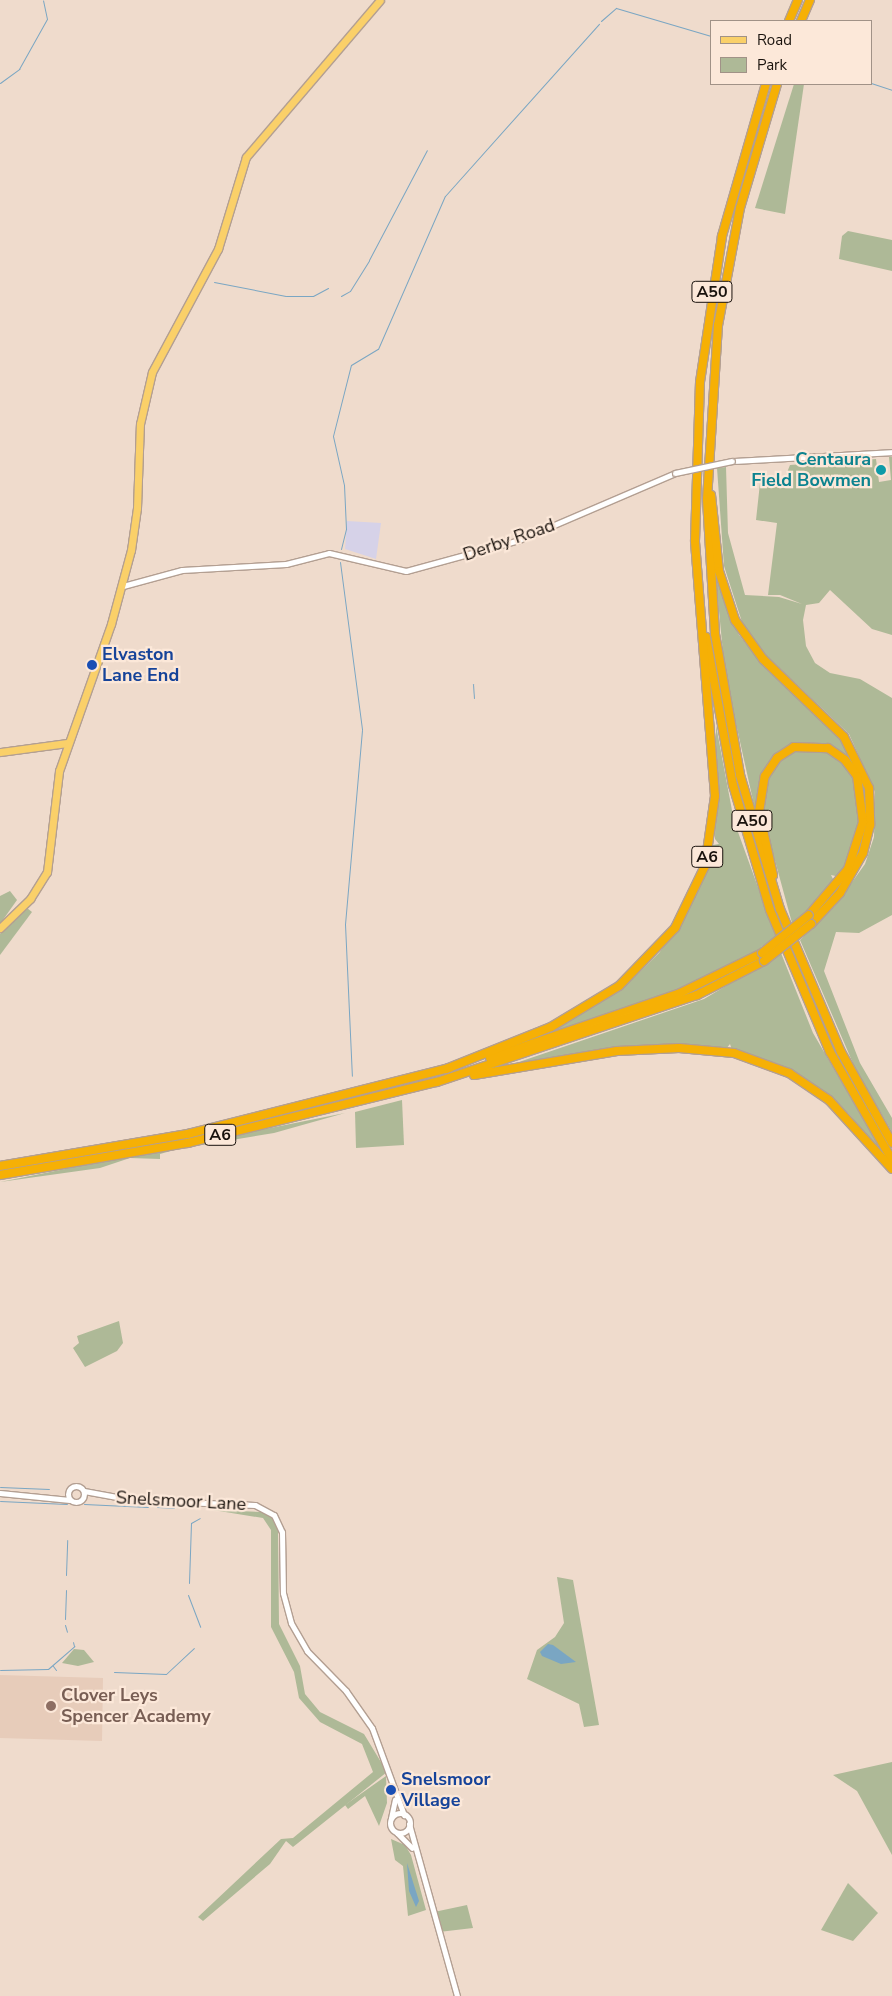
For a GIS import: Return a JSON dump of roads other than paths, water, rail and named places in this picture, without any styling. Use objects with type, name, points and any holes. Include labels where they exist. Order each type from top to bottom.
[{"type":"highway","points":[[788,20],[798,0]]},
{"type":"highway","points":[[801,20],[810,0]]},
{"type":"highway","name":"A50","points":[[766,85],[729,206],[712,293],[700,382],[696,508],[712,678],[747,839],[814,1016],[892,1160]]},
{"type":"highway","name":"A50","points":[[777,85],[740,208],[722,294],[708,473],[709,570],[723,691],[748,806],[786,928],[841,1052],[892,1143]]},
{"type":"highway","name":"A6","points":[[0,1175],[188,1143],[437,1082],[660,1009],[717,986],[811,924],[840,893],[863,853],[870,825],[869,788],[844,737],[763,659],[735,620],[719,571],[708,473]]},
{"type":"highway","name":"A6","points":[[0,1166],[196,1132],[446,1069],[552,1026],[619,986],[665,942],[692,898],[709,850],[715,796],[698,607],[696,508]]},
{"type":"highway","points":[[446,1069],[661,1000],[723,976],[763,957],[809,915],[848,869],[864,817],[861,789],[850,765],[832,750],[810,745],[777,758],[760,790],[762,833],[786,928]]},
{"type":"highway","points":[[437,1082],[599,1053],[679,1048],[723,1051],[761,1061],[800,1079],[842,1111],[892,1169]]},
{"type":"main road","points":[[0,928],[30,899],[47,872],[64,751],[123,586],[136,519],[138,443],[146,394],[162,350],[218,249],[239,170],[263,133],[380,0]]},
{"type":"main road","points":[[0,752],[67,743]]},
{"type":"main road","points":[[42,745],[64,751]]},
{"type":"street","name":"Derby Road","points":[[123,586],[182,570],[286,564],[330,553],[406,571],[519,540],[675,473],[732,461],[892,452]]},
{"type":"street","points":[[54,1495],[76,1486],[84,1490],[83,1500]]},
{"type":"street","points":[[0,1493],[54,1495],[70,1500],[69,1490]]},
{"type":"street","name":"Snelsmoor Lane","points":[[84,1490],[98,1496]]},
{"type":"street","name":"Snelsmoor Lane","points":[[70,1500],[83,1500],[98,1496],[255,1505],[274,1515],[282,1532],[283,1593],[290,1624],[307,1651],[368,1721],[387,1759],[395,1796],[404,1815]]},
{"type":"street","name":"Snelsmoor Lane","points":[[391,1818],[395,1796]]},
{"type":"street","points":[[414,1850],[391,1828],[391,1818],[404,1815],[410,1824],[414,1850],[456,1996]]},
{"type":"street","points":[[398,1833],[407,1830],[410,1824]]},
{"type":"water","points":[[548,1644],[553,1645],[576,1662],[561,1664],[542,1656],[540,1652]]},
{"type":"water","points":[[407,1863],[419,1901],[416,1907],[409,1891]]},
{"type":"waterway","points":[[0,83],[19,69],[47,19],[43,0]]},
{"type":"waterway","points":[[601,21],[616,8],[710,36]]},
{"type":"waterway","points":[[341,549],[346,529],[344,485],[333,436],[351,365],[378,349],[445,196],[599,24]]},
{"type":"waterway","points":[[872,83],[892,90]]},
{"type":"waterway","points":[[341,296],[350,291],[369,260],[427,150]]},
{"type":"waterway","points":[[214,282],[286,296],[313,296],[328,288]]},
{"type":"waterway","points":[[340,562],[362,730],[345,924],[352,1076]]},
{"type":"waterway","points":[[473,684],[474,698]]},
{"type":"waterway","points":[[0,1487],[49,1489]]},
{"type":"waterway","points":[[0,1501],[67,1504]]},
{"type":"waterway","points":[[84,1504],[148,1507]]},
{"type":"waterway","points":[[157,1507],[174,1508]]},
{"type":"waterway","points":[[189,1583],[191,1523],[200,1518]]},
{"type":"waterway","points":[[66,1575],[67,1540]]},
{"type":"waterway","points":[[65,1619],[66,1590]]},
{"type":"waterway","points":[[188,1595],[200,1627]]},
{"type":"waterway","points":[[65,1625],[67,1632]]},
{"type":"waterway","points":[[0,1670],[48,1669],[74,1646],[73,1642]]},
{"type":"waterway","points":[[114,1672],[166,1674],[194,1648]]},
{"type":"waterway","points":[[53,1666],[56,1670]]},
{"type":"place","name":"Centaura Field Bowmen","points":[[881,470]]},
{"type":"place","name":"Elvaston Lane End","points":[[92,665]]},
{"type":"place","name":"Clover Leys Spencer Academy","points":[[51,1706]]},
{"type":"place","name":"Snelsmoor Village","points":[[391,1790]]}]
